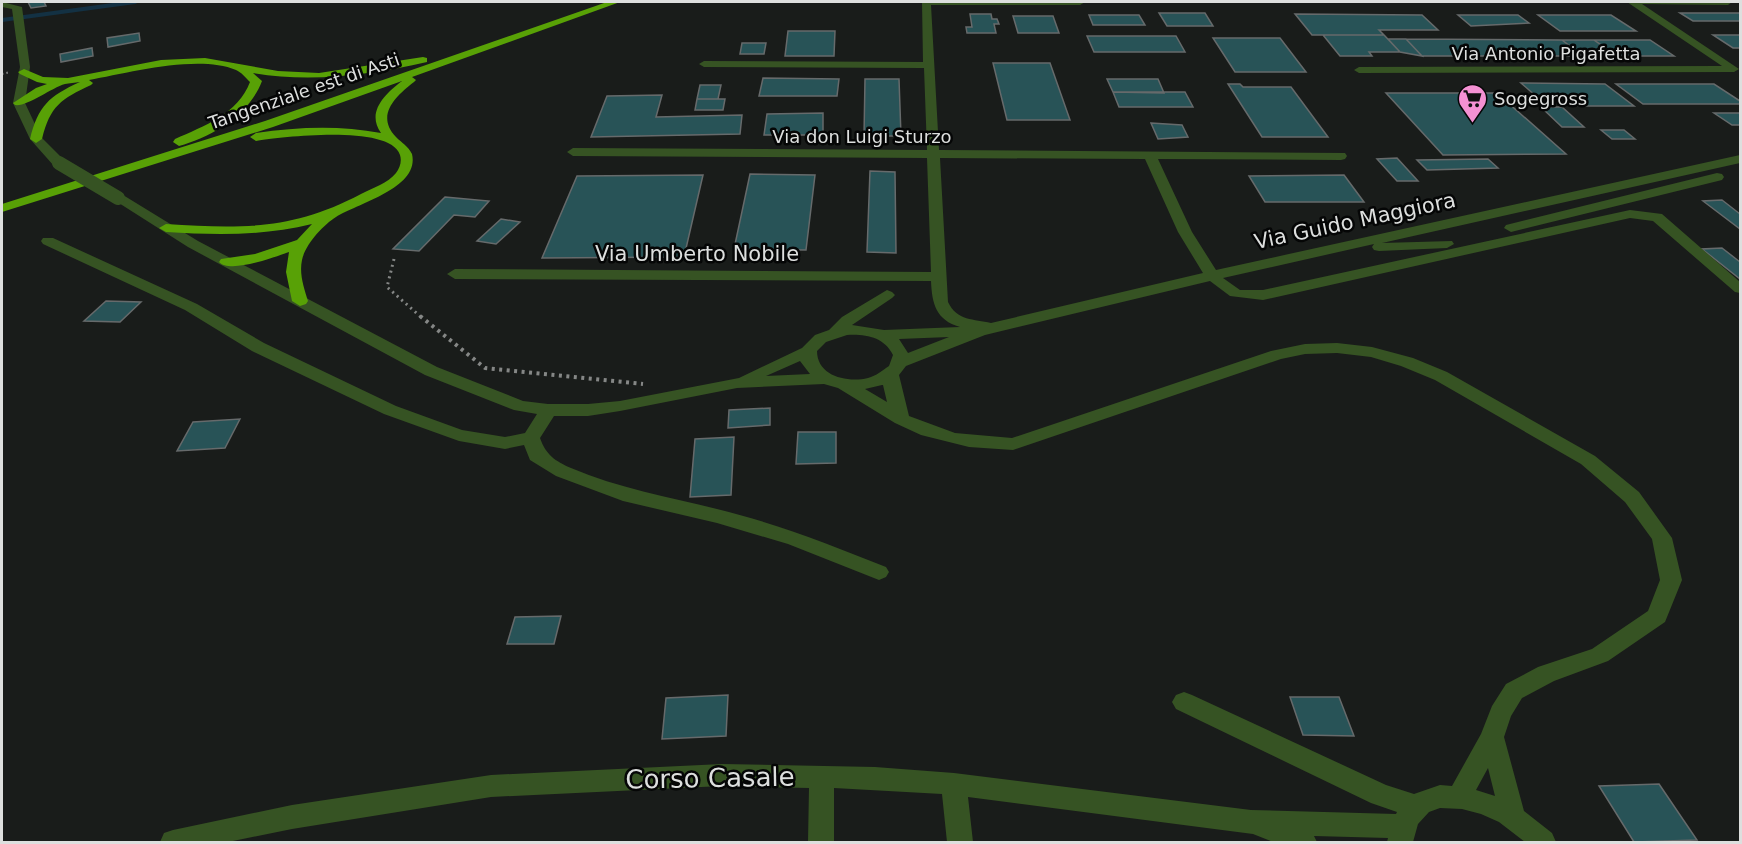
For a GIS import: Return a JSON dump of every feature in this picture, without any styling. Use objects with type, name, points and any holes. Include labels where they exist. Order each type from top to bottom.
[{"type":"highway","name":"Tangenziale est di Asti","points":[[428,64],[589,2]]},
{"type":"highway","name":"Tangenziale est di Asti","points":[[2,208],[615,2]]},
{"type":"highway","points":[[20,103],[40,90],[68,81],[161,63],[197,61],[291,76],[319,76],[428,64]]},
{"type":"highway","points":[[391,139],[382,125],[381,111],[389,96],[428,64]]},
{"type":"highway","points":[[180,147],[244,104],[253,93],[256,81],[240,67]]},
{"type":"highway","points":[[20,103],[58,97],[86,84],[129,69]]},
{"type":"highway","points":[[24,72],[41,80],[68,81]]},
{"type":"highway","points":[[36,139],[42,114],[58,97]]},
{"type":"highway","points":[[166,228],[231,232],[265,230],[330,215],[395,182],[405,170],[407,155],[404,147],[391,139],[362,132],[320,130],[276,133],[180,147]]},
{"type":"highway","name":"Tangenziale est di Asti","points":[[2,198],[180,147]]},
{"type":"highway","points":[[226,262],[257,258],[300,244],[330,215]]},
{"type":"highway","points":[[226,262],[265,230]]},
{"type":"highway","points":[[300,244],[292,268],[300,301]]},
{"type":"street","points":[[2,3],[8,2]]},
{"type":"street","points":[[987,329],[953,321],[943,311],[938,277],[926,2],[1080,2]]},
{"type":"street","points":[[1632,2],[1737,71]]},
{"type":"street","points":[[1644,2],[1728,2]]},
{"type":"street","points":[[2,3],[17,7],[24,72],[20,103],[36,139],[59,163],[226,262],[431,371],[520,406],[568,411],[620,406],[737,384],[823,379],[845,385],[873,399],[901,419],[943,437],[977,444],[1013,444],[1277,355],[1305,349],[1337,348],[1372,352],[1416,365],[1477,395],[1588,460],[1632,497],[1662,538],[1671,580],[1657,616],[1600,655],[1546,674],[1515,691],[1500,713],[1492,737],[1459,796]]},
{"type":"street","points":[[704,64],[930,65]]},
{"type":"street","name":"Via Antonio Pigafetta","points":[[1359,70],[1737,71]]},
{"type":"street","name":"Via don Luigi Sturzo","points":[[573,152],[1341,156]]},
{"type":"street","points":[[1150,156],[1198,257],[1211,276],[1235,293],[1263,295],[1630,214],[1657,217],[1740,289]]},
{"type":"street","name":"Via Guido Maggiora","points":[[896,369],[987,329],[1211,276],[1740,159]]},
{"type":"street","points":[[1341,248],[1439,246],[1740,172]]},
{"type":"street","points":[[48,241],[191,307],[258,347],[390,410],[459,435],[505,443],[531,438],[548,410]]},
{"type":"street","name":"Via Umberto Nobile","points":[[455,274],[938,277]]},
{"type":"street","points":[[880,334],[887,295],[896,276]]},
{"type":"street","points":[[836,332],[848,320],[887,295]]},
{"type":"street","name":"Via Guido Maggiora","points":[[880,334],[987,329]]},
{"type":"street","points":[[737,384],[808,351],[814,342],[836,332],[856,330],[880,334],[899,347],[894,398],[901,419]]},
{"type":"street","points":[[808,351],[809,366],[823,379]]},
{"type":"street","points":[[845,385],[870,383],[896,369]]},
{"type":"street","points":[[531,438],[537,456],[563,472],[630,496],[718,516],[795,538],[879,572]]},
{"type":"street","points":[[1184,702],[1380,795],[1406,825],[1435,797],[1459,796],[1486,803],[1513,816],[1543,843]]},
{"type":"street","points":[[1492,737],[1513,816]]},
{"type":"street","name":"Corso Casale","points":[[173,843],[292,818],[491,786],[722,775],[822,776],[954,784],[1251,822],[1406,825]]},
{"type":"street","points":[[821,843],[822,776]]},
{"type":"street","points":[[954,784],[960,843]]},
{"type":"street","name":"Corso Casale","points":[[1251,822],[1304,843]]},
{"type":"path","points":[[394,259],[387,287],[441,335],[485,368],[583,379],[633,381],[681,394]]},
{"type":"building","points":[[28,2],[44,2],[46,6],[31,8]]},
{"type":"building","points":[[1159,13],[1205,13],[1213,26],[1167,26]]},
{"type":"building","points":[[1680,13],[1740,13],[1740,21],[1693,21]]},
{"type":"building","points":[[970,14],[991,14],[992,19],[997,19],[999,24],[994,24],[996,33],[967,33],[966,27],[972,27]]},
{"type":"building","points":[[1295,14],[1422,15],[1438,30],[1379,30],[1384,35],[1312,35]]},
{"type":"building","points":[[1089,15],[1139,15],[1145,25],[1093,25]]},
{"type":"building","points":[[1458,15],[1518,15],[1529,23],[1471,26]]},
{"type":"building","points":[[1538,15],[1611,15],[1636,31],[1560,31]]},
{"type":"building","points":[[1013,16],[1053,16],[1059,33],[1018,33]]},
{"type":"building","points":[[788,31],[835,31],[834,56],[785,56]]},
{"type":"building","points":[[139,33],[140,41],[108,47],[107,38]]},
{"type":"building","points":[[1323,35],[1384,35],[1400,52],[1369,52],[1372,56],[1340,56]]},
{"type":"building","points":[[1713,35],[1740,35],[1740,48],[1733,48]]},
{"type":"building","points":[[1087,36],[1176,36],[1185,52],[1094,52]]},
{"type":"building","points":[[1213,38],[1280,38],[1306,72],[1235,72]]},
{"type":"building","points":[[1388,39],[1406,39],[1422,56],[1400,52]]},
{"type":"building","points":[[1406,39],[1562,40],[1583,56],[1422,56]]},
{"type":"building","points":[[1562,40],[1594,40],[1617,56],[1583,56]]},
{"type":"building","points":[[1594,40],[1650,40],[1674,56],[1617,56]]},
{"type":"building","points":[[742,43],[766,43],[764,54],[740,54]]},
{"type":"building","points":[[92,48],[93,56],[61,62],[60,54]]},
{"type":"building","points":[[993,63],[1050,63],[1070,120],[1007,120]]},
{"type":"building","points":[[763,78],[839,79],[837,96],[759,96]]},
{"type":"building","points":[[865,79],[899,79],[901,136],[864,136]]},
{"type":"building","points":[[1107,79],[1158,79],[1164,93],[1113,92]]},
{"type":"building","points":[[1521,83],[1605,84],[1634,106],[1578,106],[1568,97],[1537,97]]},
{"type":"building","points":[[1228,84],[1240,84],[1243,87],[1291,87],[1328,137],[1262,137]]},
{"type":"building","points":[[1616,84],[1714,84],[1740,101],[1740,104],[1643,104]]},
{"type":"building","points":[[700,85],[721,85],[718,99],[697,99]]},
{"type":"building","points":[[1113,92],[1185,92],[1193,107],[1119,107]]},
{"type":"building","name":"Sogegross","points":[[1386,93],[1497,93],[1566,154],[1443,155]]},
{"type":"building","points":[[662,95],[656,117],[742,115],[740,134],[591,137],[607,96]]},
{"type":"building","points":[[697,99],[725,99],[723,110],[695,110]]},
{"type":"building","points":[[1541,107],[1562,107],[1584,127],[1562,127]]},
{"type":"building","points":[[823,113],[823,135],[764,135],[767,114]]},
{"type":"building","points":[[1714,113],[1740,113],[1740,125],[1732,125]]},
{"type":"building","points":[[1151,123],[1182,125],[1188,137],[1158,139]]},
{"type":"building","points":[[1601,130],[1624,130],[1635,139],[1612,139]]},
{"type":"building","points":[[1397,158],[1418,181],[1397,181],[1377,159]]},
{"type":"building","points":[[1488,159],[1498,168],[1427,170],[1417,160]]},
{"type":"building","points":[[870,171],[895,172],[896,253],[867,252]]},
{"type":"building","points":[[750,174],[815,175],[806,250],[734,249]]},
{"type":"building","points":[[703,175],[684,257],[542,258],[577,176]]},
{"type":"building","points":[[1344,175],[1364,202],[1265,202],[1249,176]]},
{"type":"building","points":[[445,197],[489,201],[475,217],[454,215],[419,251],[393,249]]},
{"type":"building","points":[[1722,200],[1740,214],[1740,229],[1703,201]]},
{"type":"building","points":[[501,219],[520,222],[496,244],[477,241]]},
{"type":"building","points":[[1722,248],[1740,262],[1740,279],[1702,249]]},
{"type":"building","points":[[106,301],[141,302],[120,322],[84,321]]},
{"type":"building","points":[[770,408],[770,425],[728,428],[729,410]]},
{"type":"building","points":[[240,419],[225,448],[177,451],[193,422]]},
{"type":"building","points":[[798,432],[836,432],[836,463],[796,464]]},
{"type":"building","points":[[734,437],[731,495],[690,497],[695,439]]},
{"type":"building","points":[[561,616],[554,644],[507,644],[515,617]]},
{"type":"building","points":[[728,695],[726,736],[662,739],[666,698]]},
{"type":"building","points":[[1290,697],[1339,697],[1354,736],[1303,735]]},
{"type":"building","points":[[1659,784],[1697,840],[1634,842],[1599,786]]},
{"type":"waterway","points":[[2,20],[135,2]]},
{"type":"place","name":"Sogegross","points":[[1473,124]]}]
